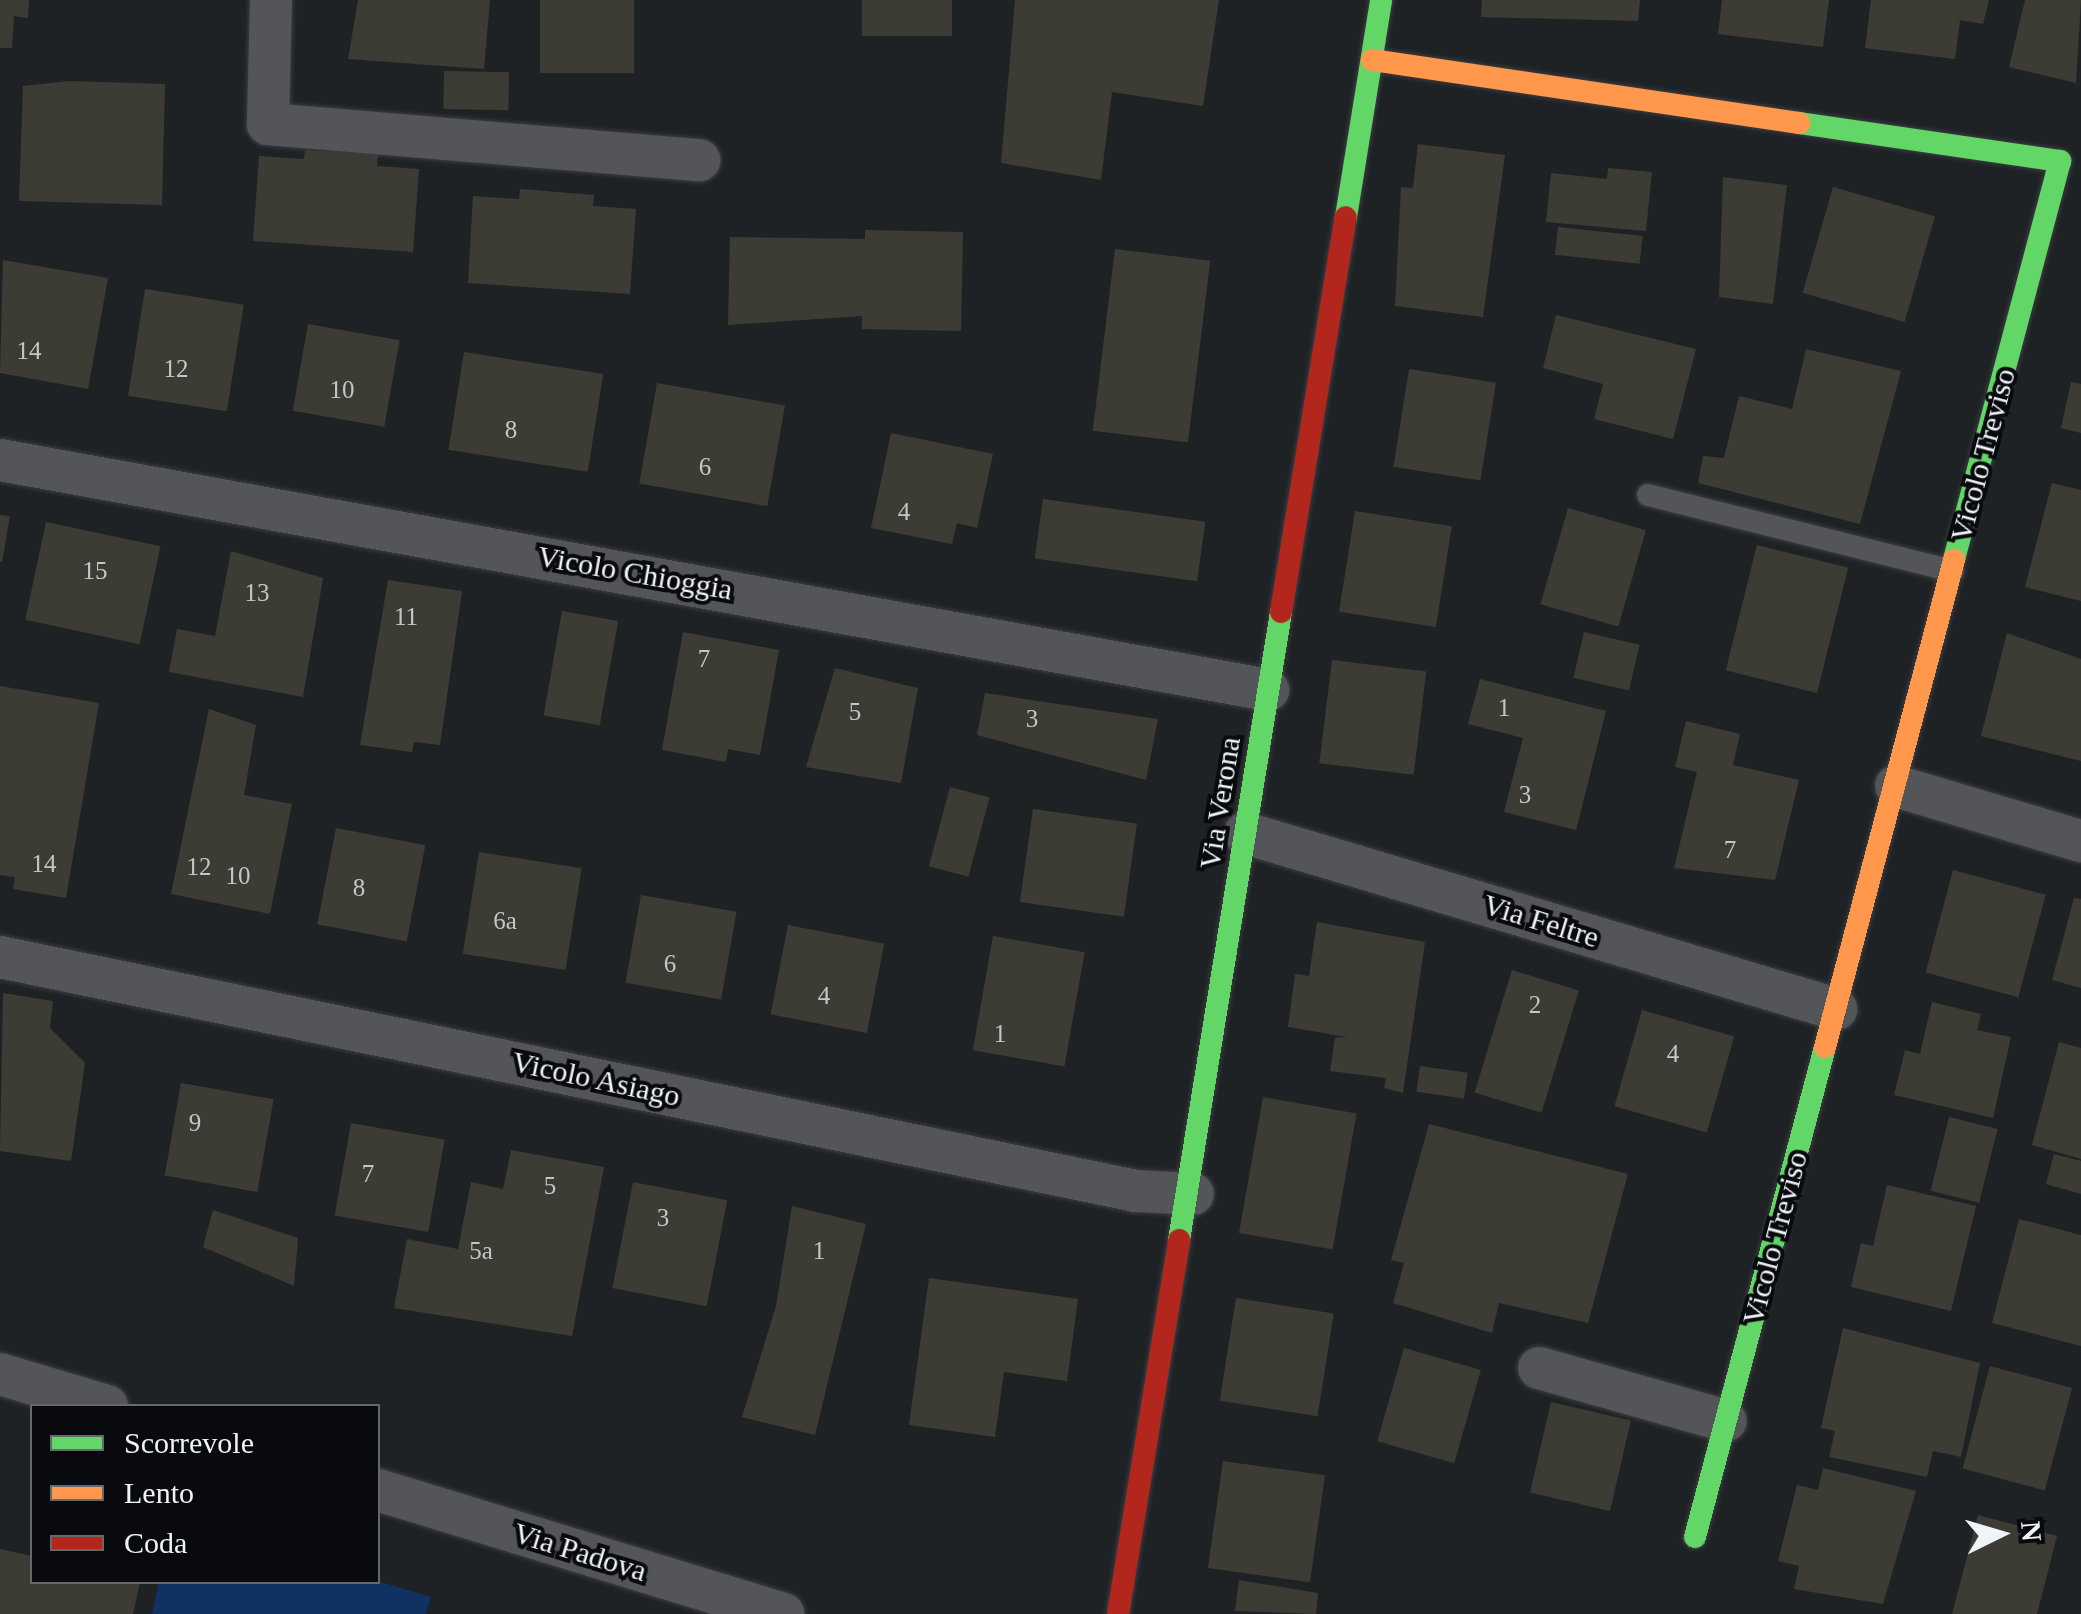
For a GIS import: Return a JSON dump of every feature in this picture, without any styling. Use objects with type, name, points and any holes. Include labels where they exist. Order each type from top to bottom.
[{"type":"street","points":[[271,0],[264,102],[268,124],[699,160]]},
{"type":"street","name":"Via Verona","points":[[1118,1614],[1194,1194],[1245,834],[1381,0]]},
{"type":"street","name":"Vicolo Treviso","points":[[1372,60],[2060,161],[1695,1537]]},
{"type":"street","name":"Vicolo Chioggia","points":[[0,460],[1268,690]]},
{"type":"street","points":[[1896,786],[2081,841]]},
{"type":"street","name":"Via Feltre","points":[[1245,834],[1836,1010]]},
{"type":"street","name":"Vicolo Asiago","points":[[0,957],[1136,1190],[1194,1194]]},
{"type":"street","points":[[1539,1368],[1726,1422]]},
{"type":"street","points":[[0,1374],[100,1404]]},
{"type":"street","name":"Via Padova","points":[[380,1491],[783,1614]]},
{"type":"lane","points":[[1648,496],[1953,571]]},
{"type":"shaded area","points":[[380,1582],[431,1597],[426,1614],[152,1614],[159,1584]]},
{"type":"building","points":[[0,0],[29,0],[28,18],[14,16],[12,48],[0,48]]},
{"type":"building","points":[[358,0],[490,0],[484,69],[348,59]]},
{"type":"building","points":[[540,0],[634,0],[634,73],[540,73]]},
{"type":"building","points":[[862,0],[952,0],[952,36],[862,36]]},
{"type":"building","points":[[1015,0],[1219,0],[1203,106],[1112,92],[1101,180],[1001,163]]},
{"type":"building","points":[[1482,0],[1640,0],[1638,21],[1481,17]]},
{"type":"building","points":[[1722,0],[1829,0],[1823,47],[1718,34]]},
{"type":"building","points":[[1871,0],[1989,0],[1983,24],[1960,20],[1955,59],[1865,48]]},
{"type":"building","points":[[2025,0],[2081,0],[2076,83],[2009,67]]},
{"type":"building","points":[[444,71],[509,72],[508,110],[443,109]]},
{"type":"building","points":[[69,81],[165,84],[162,205],[19,201],[23,86]]},
{"type":"building","points":[[1418,144],[1505,155],[1483,317],[1395,306],[1401,187],[1413,188]]},
{"type":"building","points":[[305,150],[378,154],[377,166],[419,169],[413,252],[253,241],[259,156],[304,159]]},
{"type":"building","points":[[1608,168],[1652,172],[1646,231],[1546,222],[1551,173],[1607,179]]},
{"type":"building","points":[[1723,177],[1787,185],[1773,304],[1719,297]]},
{"type":"building","points":[[1833,187],[1935,216],[1905,322],[1803,293]]},
{"type":"building","points":[[520,189],[594,195],[593,206],[636,209],[630,294],[468,283],[473,196],[519,199]]},
{"type":"building","points":[[1558,227],[1643,236],[1640,264],[1555,255]]},
{"type":"building","points":[[865,230],[963,232],[961,331],[862,329],[862,316],[728,325],[730,237],[865,239]]},
{"type":"building","points":[[1115,249],[1210,261],[1188,442],[1093,431]]},
{"type":"building","points":[[3,260],[108,278],[88,389],[0,373]]},
{"type":"building","points":[[145,289],[244,305],[227,411],[128,396]]},
{"type":"building","points":[[1556,315],[1696,349],[1673,439],[1594,419],[1603,384],[1543,368]]},
{"type":"building","points":[[308,324],[400,340],[384,427],[293,411]]},
{"type":"building","points":[[1806,349],[1901,371],[1860,524],[1698,483],[1703,456],[1724,458],[1739,396],[1792,409]]},
{"type":"building","points":[[464,352],[603,374],[588,472],[449,450]]},
{"type":"building","points":[[1409,369],[1496,383],[1480,481],[1394,467]]},
{"type":"building","points":[[2071,382],[2081,384],[2081,433],[2061,428]]},
{"type":"building","points":[[657,383],[785,406],[767,506],[639,483]]},
{"type":"building","points":[[891,433],[993,454],[977,528],[957,523],[952,544],[871,528]]},
{"type":"building","points":[[2052,483],[2081,490],[2081,601],[2025,587]]},
{"type":"building","points":[[1043,499],[1205,522],[1197,581],[1035,558]]},
{"type":"building","points":[[1568,508],[1646,530],[1618,626],[1540,604]]},
{"type":"building","points":[[1355,511],[1452,526],[1436,627],[1339,612]]},
{"type":"building","points":[[0,515],[10,516],[2,562],[0,562]]},
{"type":"building","points":[[46,522],[160,546],[140,644],[25,620]]},
{"type":"building","points":[[1757,545],[1848,568],[1817,693],[1726,670]]},
{"type":"building","points":[[231,551],[323,578],[303,697],[169,672],[177,629],[215,636]]},
{"type":"building","points":[[388,580],[462,591],[440,745],[414,742],[412,752],[360,745]]},
{"type":"building","points":[[562,611],[618,621],[600,725],[544,715]]},
{"type":"building","points":[[683,632],[779,650],[760,755],[728,749],[726,762],[662,750]]},
{"type":"building","points":[[1584,632],[1640,645],[1629,691],[1573,678]]},
{"type":"building","points":[[2007,633],[2081,659],[2081,761],[1981,736]]},
{"type":"building","points":[[1332,660],[1426,672],[1414,775],[1319,763]]},
{"type":"building","points":[[835,668],[918,688],[901,783],[806,767]]},
{"type":"building","points":[[1480,679],[1606,711],[1576,830],[1504,812],[1523,738],[1468,724]]},
{"type":"building","points":[[0,686],[99,703],[66,898],[13,889],[15,877],[0,875]]},
{"type":"building","points":[[985,693],[1158,719],[1146,780],[977,735]]},
{"type":"building","points":[[209,709],[256,725],[244,795],[292,804],[270,914],[171,894]]},
{"type":"building","points":[[1686,721],[1740,734],[1733,765],[1799,780],[1775,880],[1674,868],[1697,772],[1675,767]]},
{"type":"building","points":[[950,787],[990,798],[968,877],[929,866]]},
{"type":"building","points":[[1033,809],[1137,824],[1124,917],[1020,902]]},
{"type":"building","points":[[336,828],[425,845],[407,942],[317,924]]},
{"type":"building","points":[[479,852],[582,868],[566,970],[463,954]]},
{"type":"building","points":[[1953,870],[2046,895],[2018,997],[1926,972]]},
{"type":"building","points":[[641,895],[737,912],[721,999],[626,983]]},
{"type":"building","points":[[2074,898],[2081,899],[2081,988],[2052,980]]},
{"type":"building","points":[[1317,922],[1425,942],[1403,1093],[1384,1088],[1386,1078],[1330,1071],[1335,1038],[1347,1037],[1288,1027],[1295,974],[1309,976]]},
{"type":"building","points":[[788,925],[884,944],[867,1033],[771,1014]]},
{"type":"building","points":[[993,936],[1085,952],[1064,1066],[973,1050]]},
{"type":"building","points":[[1512,970],[1579,990],[1542,1113],[1475,1092]]},
{"type":"building","points":[[3,993],[53,1001],[50,1028],[85,1063],[71,1161],[0,1151]]},
{"type":"building","points":[[1932,1002],[1981,1014],[1977,1030],[2011,1037],[1993,1118],[1894,1095],[1905,1050],[1920,1054]]},
{"type":"building","points":[[1642,1010],[1734,1036],[1707,1133],[1614,1106]]},
{"type":"building","points":[[2059,1042],[2081,1048],[2081,1159],[2032,1145]]},
{"type":"building","points":[[1420,1066],[1468,1073],[1464,1098],[1416,1092]]},
{"type":"building","points":[[181,1083],[274,1099],[257,1192],[165,1176]]},
{"type":"building","points":[[1263,1097],[1357,1113],[1333,1249],[1239,1233]]},
{"type":"building","points":[[1949,1117],[1998,1129],[1979,1203],[1931,1191]]},
{"type":"building","points":[[351,1123],[445,1139],[428,1232],[335,1216]]},
{"type":"building","points":[[1429,1124],[1628,1174],[1588,1323],[1499,1303],[1492,1333],[1393,1303],[1404,1263],[1391,1260]]},
{"type":"building","points":[[511,1150],[604,1167],[572,1336],[394,1308],[407,1239],[458,1249],[471,1182],[503,1189]]},
{"type":"building","points":[[2054,1154],[2081,1161],[2081,1194],[2046,1184]]},
{"type":"building","points":[[633,1182],[727,1200],[707,1306],[612,1288]]},
{"type":"building","points":[[1887,1185],[1976,1206],[1951,1311],[1851,1287],[1861,1243],[1873,1246]]},
{"type":"building","points":[[792,1206],[866,1224],[815,1435],[742,1417],[776,1306]]},
{"type":"building","points":[[213,1210],[298,1238],[294,1286],[203,1247]]},
{"type":"building","points":[[2019,1219],[2081,1235],[2081,1346],[1992,1323]]},
{"type":"building","points":[[929,1278],[1078,1299],[1067,1381],[1004,1372],[995,1437],[909,1425]]},
{"type":"building","points":[[1236,1298],[1334,1313],[1318,1416],[1220,1401]]},
{"type":"building","points":[[1843,1328],[1980,1363],[1961,1457],[1933,1451],[1927,1477],[1829,1457],[1835,1431],[1821,1428]]},
{"type":"building","points":[[1404,1348],[1481,1370],[1454,1463],[1377,1441]]},
{"type":"building","points":[[1990,1366],[2072,1388],[2045,1490],[1963,1468]]},
{"type":"building","points":[[1551,1402],[1631,1420],[1610,1511],[1530,1493]]},
{"type":"building","points":[[1223,1461],[1325,1475],[1310,1582],[1208,1568]]},
{"type":"building","points":[[1823,1468],[1916,1491],[1883,1604],[1794,1589],[1799,1566],[1778,1561],[1797,1485],[1818,1490]]},
{"type":"building","points":[[1978,1515],[2057,1536],[2037,1614],[1952,1614]]},
{"type":"building","points":[[0,1549],[30,1556],[30,1584],[140,1584],[133,1614],[0,1614]]},
{"type":"building","points":[[1239,1580],[1318,1593],[1316,1614],[1235,1611]]},
{"type":"traffic: fast","points":[[1346,217],[1381,0]]},
{"type":"traffic: fast","points":[[1799,123],[2060,161],[1954,560]]},
{"type":"traffic: fast","points":[[1179,1240],[1281,612]]},
{"type":"traffic: fast","points":[[1695,1537],[1825,1047]]},
{"type":"traffic: slow","points":[[1372,60],[1799,123]]},
{"type":"traffic: slow","points":[[1825,1047],[1954,560]]},
{"type":"traffic: jam","points":[[1281,612],[1346,217]]},
{"type":"traffic: jam","points":[[1118,1614],[1179,1240]]}]
